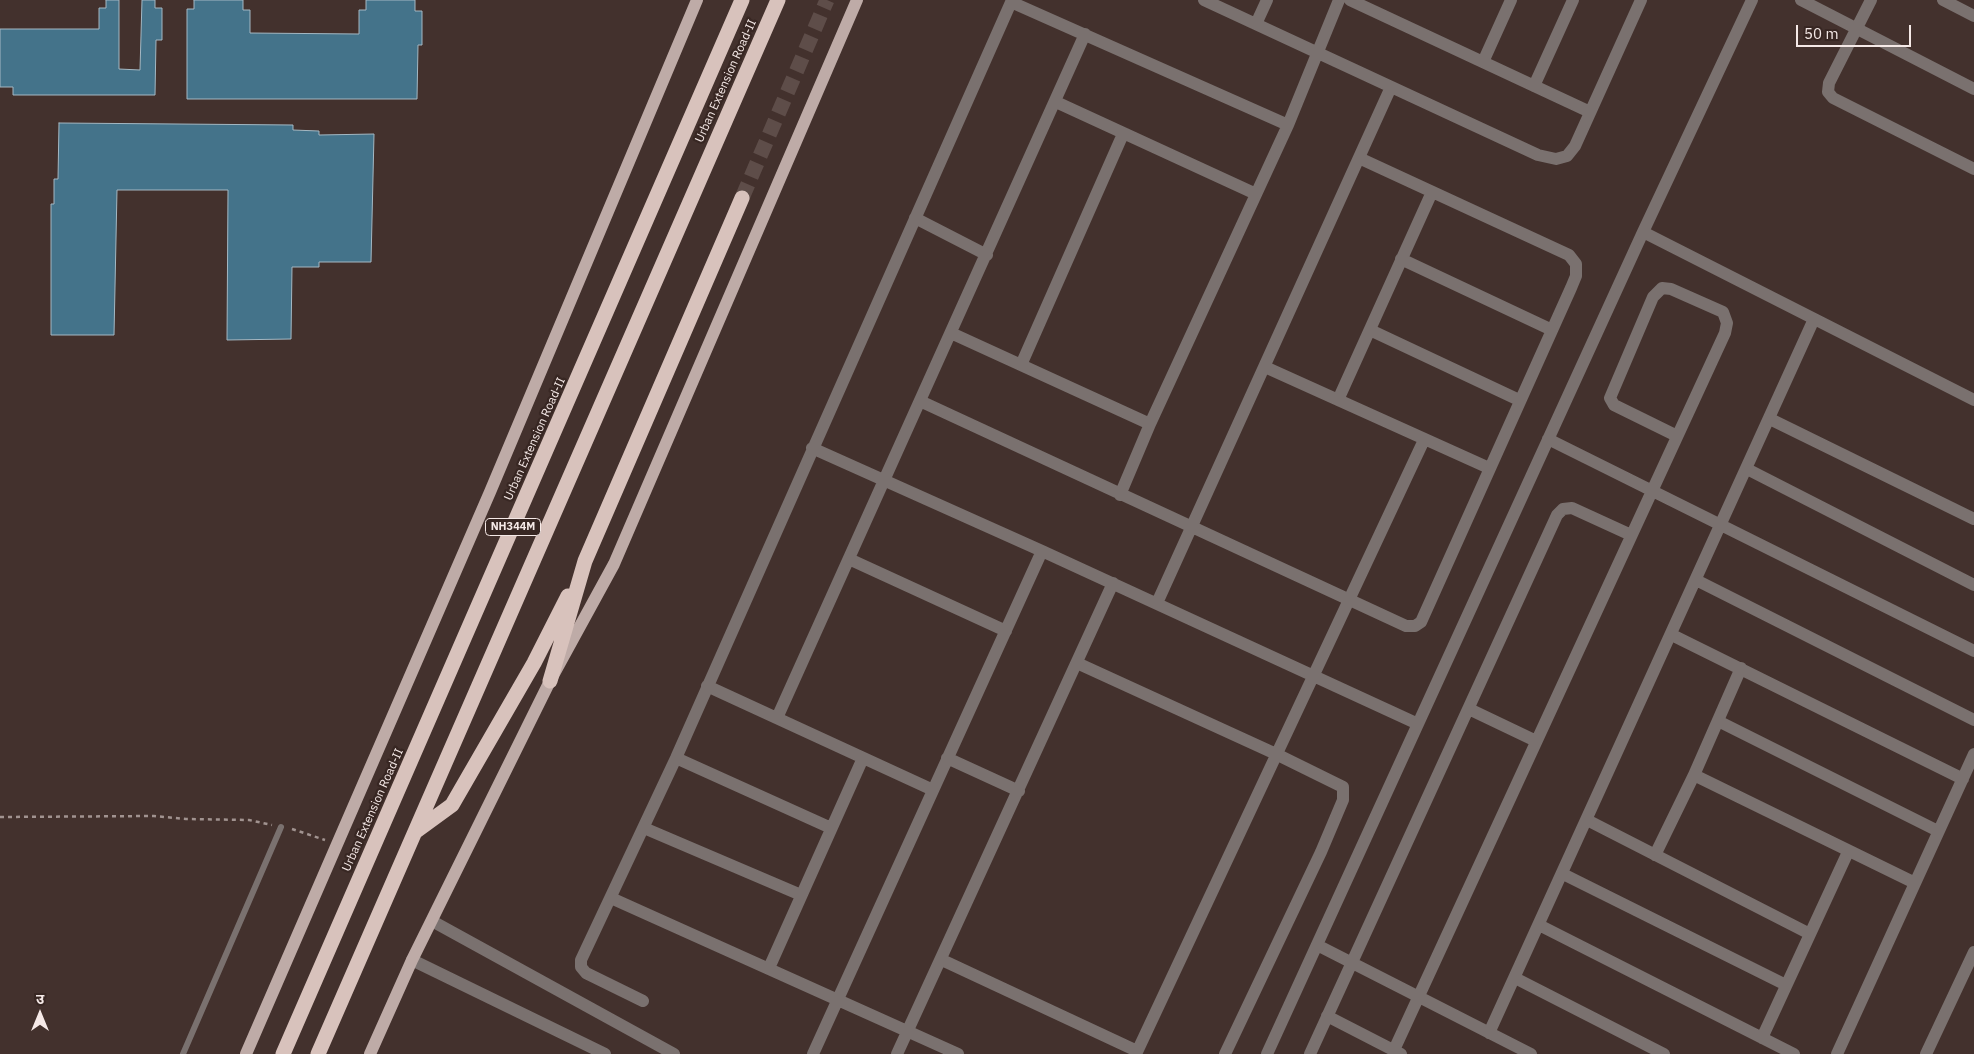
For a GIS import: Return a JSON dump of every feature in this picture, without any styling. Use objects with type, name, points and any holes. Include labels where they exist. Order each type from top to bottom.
[{"type":"highway","name":"Urban Extension Road-II","points":[[283,1054],[742,0]]},
{"type":"highway","name":"Urban Extension Road-II","points":[[318,1054],[778,0]]},
{"type":"highway","points":[[414,833],[452,805],[534,663],[585,561],[742,198]]},
{"type":"highway","points":[[550,680],[585,561]]},
{"type":"main road","points":[[246,1054],[338,844],[698,0]]},
{"type":"main road","points":[[370,1054],[412,960],[550,680],[614,564],[857,0]]},
{"type":"street","points":[[1204,0],[1538,155],[1556,159],[1567,156],[1575,146],[1640,0]]},
{"type":"street","points":[[1256,24],[1267,0]]},
{"type":"street","points":[[1120,495],[1150,424],[1288,125],[1340,0]]},
{"type":"street","points":[[1350,0],[1590,112]]},
{"type":"street","points":[[1483,62],[1511,0]]},
{"type":"street","points":[[1534,86],[1573,0]]},
{"type":"street","points":[[1268,1054],[1643,232],[1752,0]]},
{"type":"street","points":[[1801,0],[1974,89]]},
{"type":"street","points":[[1871,0],[1829,83],[1828,92],[1832,98],[1974,169]]},
{"type":"street","points":[[1942,0],[1974,16]]},
{"type":"street","points":[[643,1001],[586,973],[581,966],[581,960],[612,898],[676,758],[1011,1],[1288,125]]},
{"type":"street","points":[[777,718],[1085,34]]},
{"type":"street","points":[[1157,603],[1391,87]]},
{"type":"street","points":[[1056,102],[1256,194]]},
{"type":"street","points":[[1021,366],[1123,134]]},
{"type":"street","points":[[920,402],[1406,626],[1414,626],[1421,622],[1552,330],[1576,276],[1576,264],[1569,255],[1359,158]]},
{"type":"street","points":[[1338,400],[1432,192]]},
{"type":"street","points":[[915,218],[987,255]]},
{"type":"street","points":[[1643,232],[1974,400]]},
{"type":"street","points":[[1401,260],[1552,330]]},
{"type":"street","points":[[1327,1016],[1398,1052],[1419,997],[1652,491],[1677,436],[1728,323],[1722,312],[1672,289],[1662,288],[1653,297],[1610,398],[1614,405],[1677,436]]},
{"type":"street","points":[[1489,1033],[1672,635],[1814,319]]},
{"type":"street","points":[[1370,330],[1519,400]]},
{"type":"street","points":[[951,333],[1150,424]]},
{"type":"street","points":[[1264,367],[1490,468]]},
{"type":"street","points":[[1770,418],[1974,519]]},
{"type":"street","points":[[1548,439],[1974,651]]},
{"type":"street","points":[[942,960],[1137,1052],[1424,440]]},
{"type":"street","points":[[812,448],[1157,603],[1418,724]]},
{"type":"street","points":[[1747,469],[1974,585]]},
{"type":"street","points":[[1310,1054],[1557,515],[1564,509],[1572,508],[1631,535]]},
{"type":"street","points":[[813,1054],[1042,551]]},
{"type":"street","points":[[849,559],[1006,631]]},
{"type":"street","points":[[1696,580],[1974,720]]},
{"type":"street","points":[[897,1054],[942,960],[1113,583]]},
{"type":"street","points":[[1672,635],[1963,779]]},
{"type":"street","points":[[1077,663],[1338,783],[1345,792],[1321,852],[1225,1054]]},
{"type":"street","points":[[1655,855],[1694,775],[1741,668]]},
{"type":"street","points":[[708,686],[933,790]]},
{"type":"street","points":[[1469,709],[1536,741]]},
{"type":"street","points":[[1718,721],[1938,832]]},
{"type":"street","points":[[1837,1054],[1974,754]]},
{"type":"street","points":[[676,758],[831,828]]},
{"type":"street","points":[[769,968],[863,758]]},
{"type":"street","points":[[947,758],[1019,791]]},
{"type":"street","points":[[1694,775],[1848,852],[1915,882]]},
{"type":"street","points":[[1587,820],[1810,934]]},
{"type":"street","points":[[644,828],[801,895]]},
{"type":"street","points":[[1762,1038],[1848,852]]},
{"type":"street","points":[[1563,874],[1786,985]]},
{"type":"street","points":[[612,898],[958,1054]]},
{"type":"street","points":[[432,921],[674,1054]]},
{"type":"street","points":[[1539,925],[1794,1054]]},
{"type":"street","points":[[1317,945],[1531,1054]]},
{"type":"street","points":[[1926,1054],[1974,952]]},
{"type":"street","points":[[412,960],[605,1054]]},
{"type":"street","points":[[1515,978],[1664,1054]]},
{"type":"lane","points":[[184,1054],[281,827]]},
{"type":"path","points":[[0,816],[154,816],[186,819],[235,819],[281,827],[338,844]]},
{"type":"building","points":[[106,0],[119,0],[119,69],[140,70],[142,0],[155,0],[155,8],[162,8],[162,40],[156,40],[155,95],[13,95],[13,87],[0,87],[0,29],[99,29],[99,8],[106,8]]},
{"type":"building","points":[[194,0],[243,0],[243,10],[250,10],[250,33],[359,34],[359,10],[366,10],[366,0],[415,0],[415,11],[422,11],[422,45],[418,45],[417,99],[187,99],[187,9],[194,9]]},
{"type":"building","points":[[59,123],[293,125],[293,130],[319,131],[319,135],[374,134],[371,262],[319,262],[319,267],[292,267],[291,339],[227,340],[228,190],[117,190],[114,335],[51,335],[51,204],[54,204],[54,179],[58,179]]},
{"type":"tunnel","points":[[742,198],[827,0]]}]
